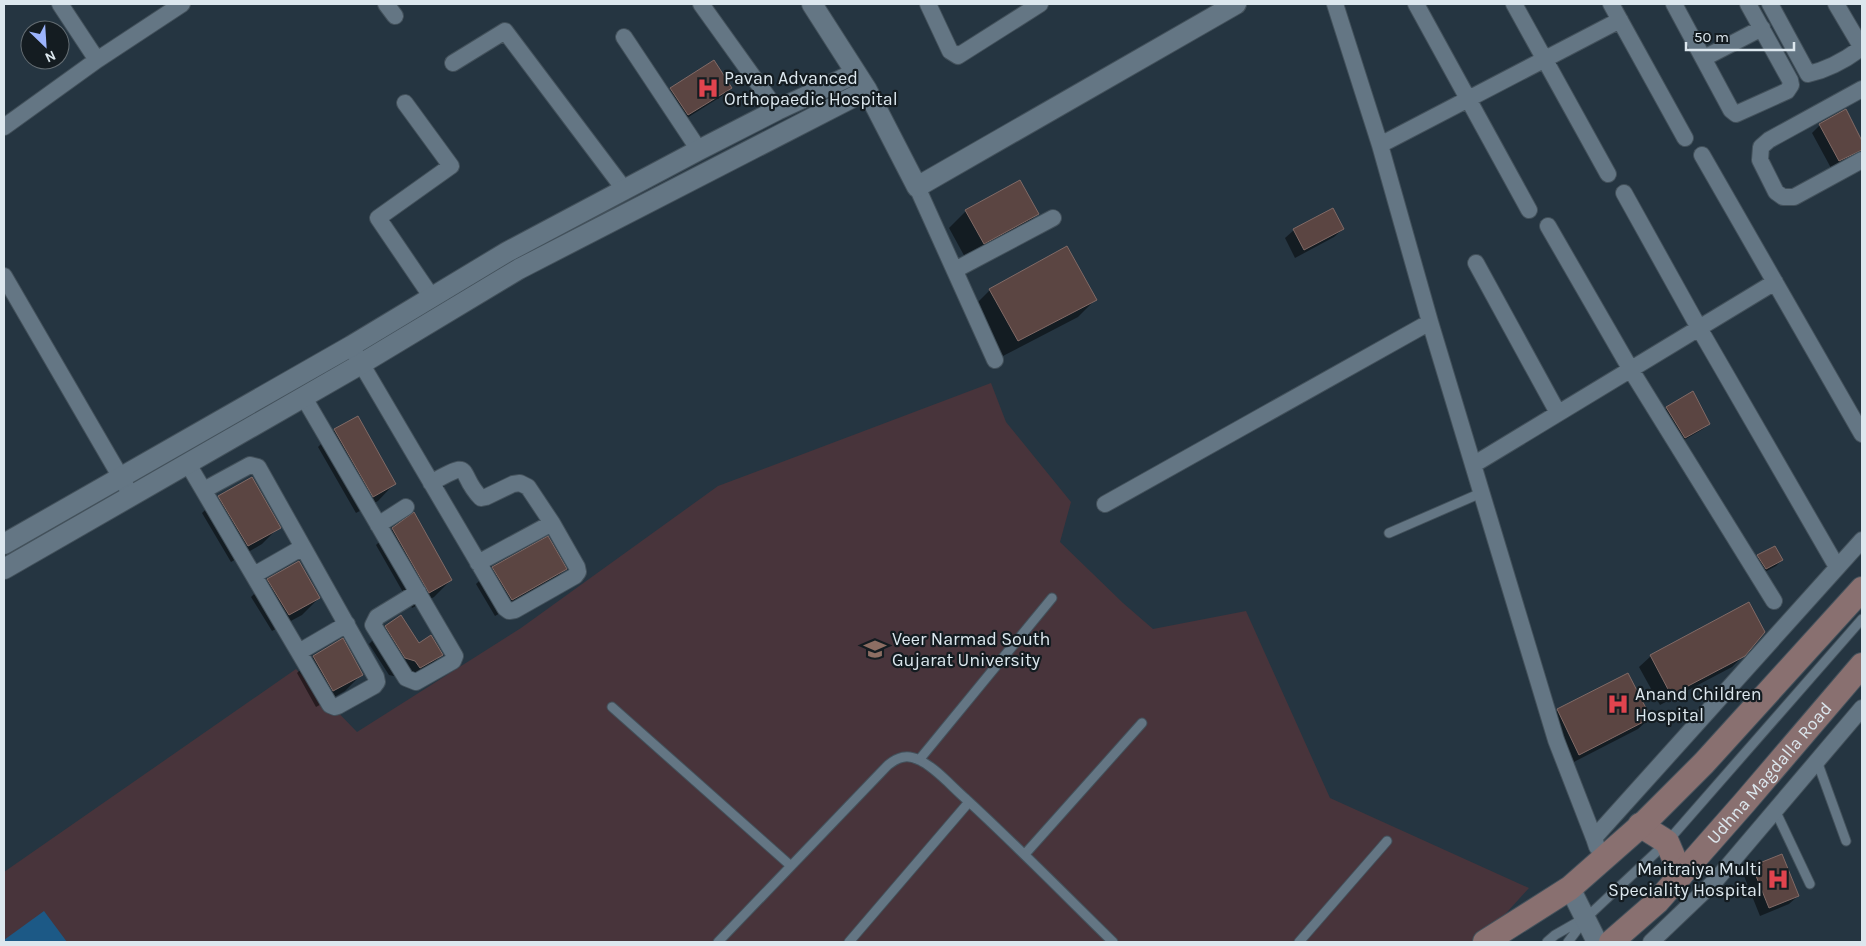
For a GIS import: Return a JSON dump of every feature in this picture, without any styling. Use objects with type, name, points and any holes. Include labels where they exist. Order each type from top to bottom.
[{"type":"main road","points":[[1485,942],[1570,888],[1602,861],[1704,763],[1862,589]]},
{"type":"main road","name":"Udhna Magdalla Road","points":[[1611,942],[1657,902],[1862,665]]},
{"type":"main road","points":[[1640,825],[1667,842],[1681,875]]},
{"type":"street","points":[[60,4],[97,60]]},
{"type":"street","points":[[4,127],[97,60],[182,4]]},
{"type":"street","points":[[701,4],[777,110]]},
{"type":"street","points":[[812,4],[867,90],[918,187],[995,360]]},
{"type":"street","points":[[928,4],[950,51],[958,56],[1040,4]]},
{"type":"street","points":[[918,187],[1236,4]]},
{"type":"street","points":[[1335,4],[1380,145],[1430,322],[1556,740],[1602,861]]},
{"type":"street","points":[[1416,4],[1528,210]]},
{"type":"street","points":[[1514,4],[1608,174]]},
{"type":"street","points":[[1611,4],[1685,138]]},
{"type":"street","points":[[1679,5],[1731,110],[1736,114],[1787,91],[1791,85],[1748,4]]},
{"type":"street","points":[[1770,4],[1808,74],[1819,72],[1860,49],[1859,43],[1836,4]]},
{"type":"street","points":[[1380,145],[1620,20]]},
{"type":"street","points":[[1704,58],[1762,28]]},
{"type":"street","points":[[453,63],[505,31],[624,189]]},
{"type":"street","points":[[624,37],[699,150]]},
{"type":"street","points":[[4,544],[351,346],[507,252],[699,150],[777,110],[856,73]]},
{"type":"street","points":[[1862,89],[1769,140],[1761,147],[1760,160],[1776,192],[1782,197],[1794,197],[1862,160]]},
{"type":"street","points":[[4,570],[361,364],[519,269],[867,90]]},
{"type":"street","points":[[405,103],[451,166],[378,218],[432,296]]},
{"type":"street","points":[[1702,155],[1862,434]]},
{"type":"street","points":[[1624,194],[1837,567]]},
{"type":"street","points":[[955,270],[1053,218]]},
{"type":"street","points":[[1548,226],[1631,370],[1774,601]]},
{"type":"street","points":[[1476,263],[1558,413]]},
{"type":"street","points":[[4,276],[132,496]]},
{"type":"street","points":[[1473,465],[1775,282]]},
{"type":"street","points":[[1105,504],[1430,322]]},
{"type":"street","points":[[351,346],[361,364],[431,483],[505,608],[509,611],[515,610],[575,576],[578,572],[552,523],[528,487],[520,483],[513,484],[481,498],[465,472],[460,469],[454,470],[431,483]]},
{"type":"street","points":[[303,396],[418,592],[455,658],[453,661],[416,682],[406,678],[373,625],[377,617],[418,592]]},
{"type":"street","points":[[188,464],[330,705],[334,707],[374,686],[377,682],[376,678],[258,467],[250,465],[204,490]]},
{"type":"street","points":[[378,525],[406,507]]},
{"type":"street","points":[[478,562],[552,523]]},
{"type":"street","points":[[1594,838],[1862,540]]},
{"type":"street","points":[[254,575],[303,547]]},
{"type":"street","points":[[299,652],[347,624]]},
{"type":"street","points":[[1651,942],[1716,880],[1862,708]]},
{"type":"street","points":[[1570,888],[1597,942]]},
{"type":"lane","points":[[1389,533],[1481,493]]},
{"type":"lane","points":[[919,760],[1052,598]]},
{"type":"lane","points":[[1568,942],[1586,918],[1667,842],[1862,619]]},
{"type":"lane","points":[[612,707],[791,866]]},
{"type":"lane","points":[[1025,854],[1142,723]]},
{"type":"lane","points":[[718,942],[888,765],[896,758],[909,756],[928,765],[969,802],[1025,854],[1113,942]]},
{"type":"lane","points":[[1817,761],[1846,841]]},
{"type":"lane","points":[[849,942],[969,802]]},
{"type":"lane","points":[[1775,810],[1810,884]]},
{"type":"lane","points":[[1298,942],[1387,841]]},
{"type":"lane","points":[[1547,942],[1555,935],[1586,918]]},
{"type":"shaded area","name":"Veer Narmad South Gujarat University","points":[[991,383],[1006,422],[1071,502],[1060,542],[1123,603],[1153,629],[1246,611],[1330,798],[1529,888],[1480,942],[4,942],[4,872],[296,669],[357,732],[521,628],[718,486]]},
{"type":"water","points":[[44,911],[67,942],[4,942],[4,940]]},
{"type":"building","points":[[714,60],[732,88],[688,115],[670,88]]},
{"type":"building","points":[[1846,109],[1862,141],[1862,150],[1839,161],[1819,124]]},
{"type":"building","points":[[1020,180],[1039,214],[984,244],[965,210]]},
{"type":"building","points":[[1333,208],[1344,229],[1304,250],[1293,229]]},
{"type":"building","points":[[1067,246],[1097,300],[1018,341],[989,289]]},
{"type":"building","points":[[1693,391],[1710,424],[1685,438],[1666,407]]},
{"type":"building","points":[[358,416],[396,484],[373,497],[334,429]]},
{"type":"building","points":[[252,477],[281,528],[248,546],[218,496]]},
{"type":"building","points":[[414,512],[452,580],[429,593],[392,528]]},
{"type":"building","points":[[548,536],[567,569],[512,600],[492,567]]},
{"type":"building","points":[[1775,546],[1783,560],[1766,569],[1757,555]]},
{"type":"building","points":[[299,561],[320,598],[289,615],[267,579]]},
{"type":"building","points":[[1749,602],[1765,632],[1745,656],[1671,695],[1650,655]]},
{"type":"building","points":[[401,615],[419,643],[431,635],[443,655],[420,668],[415,661],[405,658],[385,626]]},
{"type":"building","points":[[343,638],[363,675],[333,691],[313,656]]},
{"type":"building","points":[[1628,673],[1651,718],[1579,755],[1557,709]]},
{"type":"building","points":[[1782,854],[1799,896],[1769,908],[1752,866]]},
{"type":"place","name":"Pavan Advanced Orthopaedic Hospital","points":[[708,88]]},
{"type":"place","name":"Veer Narmad South Gujarat University","points":[[875,649]]},
{"type":"place","name":"Anand Children Hospital","points":[[1618,704]]},
{"type":"place","name":"Maitraiya Multi Speciality Hospital","points":[[1778,879]]}]
